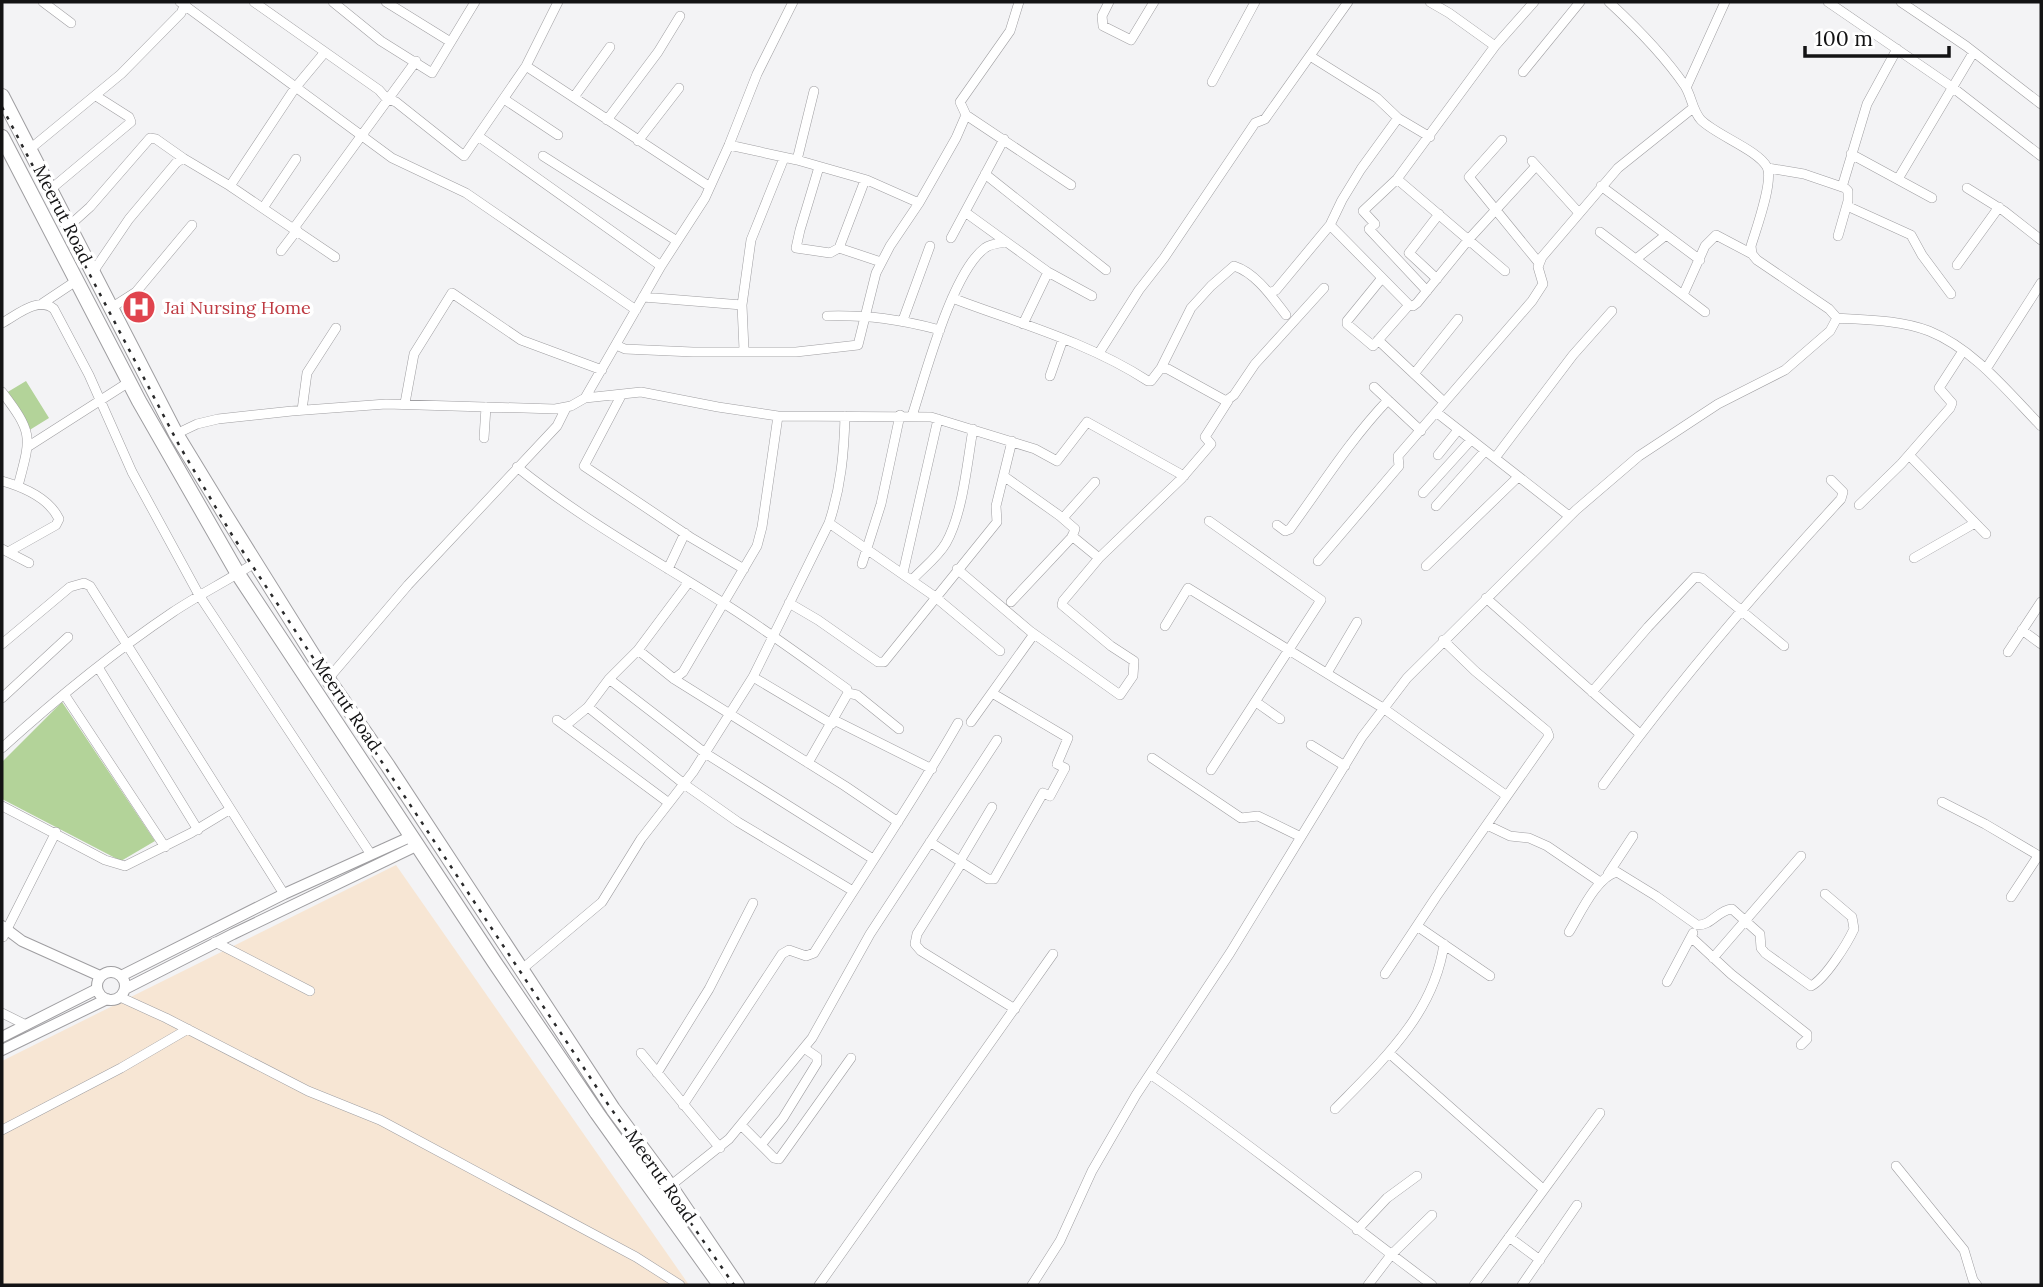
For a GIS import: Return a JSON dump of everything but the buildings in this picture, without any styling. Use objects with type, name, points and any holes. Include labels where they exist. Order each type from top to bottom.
[{"type":"main road","name":"Meerut Road","points":[[2,96],[7,117],[30,149],[176,434],[328,678],[430,833],[613,1109],[670,1186],[737,1285]]},
{"type":"main road","name":"Meerut Road","points":[[2,137],[129,382],[238,574],[413,842],[597,1113],[720,1285]]},
{"type":"main road","points":[[413,842],[430,833]]},
{"type":"street","points":[[43,2],[71,23]]},
{"type":"street","points":[[254,2],[464,156],[526,66],[558,2]]},
{"type":"street","points":[[332,2],[381,41],[432,73],[475,2]]},
{"type":"street","points":[[386,2],[449,41]]},
{"type":"street","points":[[585,398],[710,187],[757,74],[793,2]]},
{"type":"street","points":[[1019,2],[1010,31],[960,102],[966,115],[1071,185]]},
{"type":"street","points":[[1109,2],[1102,16],[1103,26],[1131,40],[1136,36],[1154,2]]},
{"type":"street","points":[[1212,82],[1255,2]]},
{"type":"street","points":[[1099,353],[1139,290],[1164,258],[1255,123],[1265,119],[1348,2]]},
{"type":"street","points":[[1430,2],[1495,46]]},
{"type":"street","points":[[1427,291],[1369,229],[1375,224],[1363,211],[1397,179],[1495,46],[1534,2]]},
{"type":"street","points":[[1523,72],[1580,2]]},
{"type":"street","points":[[1686,88],[1725,2]]},
{"type":"street","points":[[1828,2],[1952,88],[2041,156]]},
{"type":"street","points":[[1901,2],[2041,104]]},
{"type":"street","points":[[30,149],[96,96],[146,49],[181,13],[184,3],[361,138],[391,158],[466,193],[636,310]]},
{"type":"street","points":[[1611,3],[1641,32],[1686,88],[1693,108],[1707,125],[1760,159],[1768,168],[1769,180],[1751,246],[1752,254]]},
{"type":"street","points":[[607,120],[658,52],[680,16]]},
{"type":"street","points":[[574,97],[610,47]]},
{"type":"street","points":[[1842,187],[1867,104],[1897,49]]},
{"type":"street","points":[[230,186],[295,88],[325,52]]},
{"type":"street","points":[[1898,179],[1973,52]]},
{"type":"street","points":[[1310,56],[1377,98],[1398,118],[1430,137]]},
{"type":"street","points":[[281,251],[416,61]]},
{"type":"street","points":[[526,66],[710,187]]},
{"type":"street","points":[[638,141],[678,88]]},
{"type":"street","points":[[797,160],[814,91]]},
{"type":"street","points":[[51,189],[131,122],[129,117],[96,96]]},
{"type":"street","points":[[504,99],[558,135]]},
{"type":"street","points":[[1318,561],[1397,468],[1400,464],[1398,456],[1541,289],[1543,279],[1538,270],[1539,263],[1601,186],[1618,168],[1693,108]]},
{"type":"street","points":[[616,345],[625,349],[796,352],[858,345],[881,262],[945,161],[966,115]]},
{"type":"street","points":[[1269,293],[1276,290],[1330,225],[1361,169],[1398,118]]},
{"type":"street","points":[[478,136],[661,266]]},
{"type":"street","points":[[70,225],[150,138],[156,139],[230,186],[335,257]]},
{"type":"street","points":[[951,238],[1004,139]]},
{"type":"street","points":[[1502,140],[1469,177],[1539,263]]},
{"type":"street","points":[[729,145],[797,160],[865,180],[919,202]]},
{"type":"street","points":[[1851,153],[1932,198]]},
{"type":"street","points":[[543,156],[677,241]]},
{"type":"street","points":[[93,272],[129,219],[183,158]]},
{"type":"street","points":[[263,208],[296,159]]},
{"type":"street","points":[[744,350],[743,305],[751,240],[784,159]]},
{"type":"street","points":[[1382,278],[1347,321],[1347,324],[1373,346],[1409,305],[1414,305],[1427,291],[1534,164],[1579,213]]},
{"type":"street","points":[[819,167],[796,248],[830,253],[839,248],[865,180]]},
{"type":"street","points":[[1768,168],[1804,174],[1848,191],[1847,206],[1838,236]]},
{"type":"street","points":[[985,174],[1106,270]]},
{"type":"street","points":[[1397,179],[1505,271]]},
{"type":"street","points":[[1601,186],[1699,260]]},
{"type":"street","points":[[1967,188],[1999,207],[2041,240]]},
{"type":"street","points":[[1847,206],[1911,235],[1922,255],[1951,294]]},
{"type":"street","points":[[1956,265],[1999,207]]},
{"type":"street","points":[[965,212],[1048,272],[1092,296]]},
{"type":"street","points":[[1437,279],[1409,253],[1439,214]]},
{"type":"street","points":[[111,308],[132,296],[192,225]]},
{"type":"street","points":[[1330,225],[1409,305]]},
{"type":"street","points":[[1600,232],[1705,312]]},
{"type":"street","points":[[1683,295],[1704,246],[1716,235],[1752,254],[1829,309],[1837,318],[1907,325],[1930,331],[1986,369],[2041,426]]},
{"type":"street","points":[[1636,259],[1667,236]]},
{"type":"street","points":[[912,416],[952,298],[972,264],[986,247],[1006,242]]},
{"type":"street","points":[[902,320],[930,246]]},
{"type":"street","points":[[839,248],[881,262]]},
{"type":"street","points":[[1406,269],[1416,259]]},
{"type":"street","points":[[952,298],[1099,353],[1149,381],[1161,368],[1191,308],[1234,266],[1244,270],[1269,293],[1286,315]]},
{"type":"street","points":[[1023,324],[1048,272]]},
{"type":"street","points":[[2,323],[43,303],[76,281]]},
{"type":"street","points":[[1986,369],[2041,284]]},
{"type":"street","points":[[957,569],[1034,634],[1120,695],[1133,676],[1134,661],[1111,646],[1062,605],[1099,558],[1184,476],[1211,444],[1205,437],[1248,372],[1324,288]]},
{"type":"street","points":[[405,403],[414,354],[452,293],[522,340],[602,370]]},
{"type":"street","points":[[643,297],[743,305]]},
{"type":"street","points":[[43,303],[54,309],[89,375],[132,472],[199,595],[370,853]]},
{"type":"street","points":[[1495,458],[1573,355],[1612,311]]},
{"type":"street","points":[[827,316],[902,320],[940,330]]},
{"type":"street","points":[[1032,1285],[1060,1241],[1092,1171],[1150,1074],[1230,953],[1383,708],[1443,640],[1569,516],[1639,456],[1718,404],[1785,370],[1830,331],[1837,318]]},
{"type":"street","points":[[1414,374],[1458,319]]},
{"type":"street","points":[[302,410],[307,373],[336,328]]},
{"type":"street","points":[[1050,376],[1063,339]]},
{"type":"street","points":[[1378,340],[1444,402]]},
{"type":"street","points":[[1859,505],[1909,455],[1950,408],[1952,403],[1939,388],[1963,351]]},
{"type":"street","points":[[1161,368],[1168,369],[1228,401]]},
{"type":"street","points":[[29,446],[129,382]]},
{"type":"street","points":[[1374,387],[1421,430]]},
{"type":"street","points":[[2,392],[25,428],[29,446],[18,486]]},
{"type":"street","points":[[176,434],[197,424],[218,419],[302,410],[405,403],[566,408],[585,398],[653,393],[718,407],[778,415],[900,415],[938,419],[1012,441],[1043,452],[1057,461],[1087,422],[1184,476]]},
{"type":"street","points":[[622,394],[584,466],[744,569]]},
{"type":"street","points":[[1277,524],[1285,531],[1290,529],[1325,482],[1334,464],[1388,400]]},
{"type":"street","points":[[484,438],[486,407]]},
{"type":"street","points":[[328,678],[408,585],[556,426],[566,408]]},
{"type":"street","points":[[1436,412],[1569,516]]},
{"type":"street","points":[[674,679],[683,671],[724,604],[760,537],[778,415]]},
{"type":"street","points":[[862,564],[881,504],[900,415]]},
{"type":"street","points":[[521,970],[602,902],[631,854],[732,714],[829,523],[841,482],[845,416]]},
{"type":"street","points":[[902,573],[938,419]]},
{"type":"street","points":[[912,580],[948,539],[958,506],[973,429]]},
{"type":"street","points":[[1438,455],[1458,430]]},
{"type":"street","points":[[1423,493],[1471,440]]},
{"type":"street","points":[[789,603],[881,663],[888,658],[934,596],[997,522],[996,506],[1012,441]]},
{"type":"street","points":[[1436,506],[1485,451]]},
{"type":"street","points":[[1909,455],[1986,534]]},
{"type":"street","points":[[517,467],[543,488],[688,583],[774,635],[848,689],[833,722],[808,763]]},
{"type":"street","points":[[1442,472],[1456,484]]},
{"type":"street","points":[[1005,477],[1063,518],[1074,529],[1072,536],[1011,602]]},
{"type":"street","points":[[1426,566],[1518,477]]},
{"type":"street","points":[[1603,785],[1700,659],[1841,499],[1843,492],[1831,480]]},
{"type":"street","points":[[2,481],[18,486],[50,506],[59,519],[56,525],[5,551]]},
{"type":"street","points":[[1063,518],[1095,482]]},
{"type":"street","points":[[1209,521],[1321,600],[1211,770]]},
{"type":"street","points":[[829,523],[934,596],[1000,651]]},
{"type":"street","points":[[1914,558],[1975,523]]},
{"type":"street","points":[[668,569],[685,533]]},
{"type":"street","points":[[1072,536],[1099,558]]},
{"type":"street","points":[[5,551],[29,563]]},
{"type":"street","points":[[2,748],[64,694],[128,644],[199,595],[256,562]]},
{"type":"street","points":[[1592,692],[1695,577],[1702,578],[1784,646]]},
{"type":"street","points":[[2,644],[63,592],[77,583],[90,586],[284,894]]},
{"type":"street","points":[[669,803],[561,723],[588,707],[609,679],[638,650],[688,583]]},
{"type":"street","points":[[1165,626],[1188,587],[1383,708],[1507,796]]},
{"type":"street","points":[[1486,598],[1640,734]]},
{"type":"street","points":[[2008,652],[2041,603]]},
{"type":"street","points":[[1327,673],[1357,622]]},
{"type":"street","points":[[2022,631],[2041,644]]},
{"type":"street","points":[[971,722],[1034,634]]},
{"type":"street","points":[[2,698],[68,636]]},
{"type":"street","points":[[1385,974],[1547,740],[1549,733],[1443,640]]},
{"type":"street","points":[[638,650],[674,679],[898,822]]},
{"type":"street","points":[[98,667],[198,830]]},
{"type":"street","points":[[753,677],[833,722],[932,769]]},
{"type":"street","points":[[609,679],[705,753],[873,859]]},
{"type":"street","points":[[848,693],[857,695],[899,729]]},
{"type":"street","points":[[930,842],[988,879],[994,879],[1043,793],[1050,796],[1065,768],[1057,764],[1068,738],[992,693]]},
{"type":"street","points":[[64,694],[165,847]]},
{"type":"street","points":[[1256,702],[1280,719]]},
{"type":"street","points":[[588,707],[684,784],[738,822],[853,891]]},
{"type":"street","points":[[683,1105],[782,954],[789,950],[806,956],[814,953],[932,769],[958,723]]},
{"type":"street","points":[[670,1186],[720,1148],[812,1038],[870,934],[997,740]]},
{"type":"street","points":[[1311,745],[1345,766]]},
{"type":"street","points":[[1152,758],[1241,818],[1258,816],[1301,837]]},
{"type":"street","points":[[1942,802],[2040,857],[2011,897]]},
{"type":"street","points":[[2,806],[105,860],[125,866],[198,830],[229,810]]},
{"type":"street","points":[[992,807],[917,934],[915,944],[921,951],[1015,1009]]},
{"type":"street","points":[[1487,825],[1510,836],[1529,838],[1547,846],[1600,882]]},
{"type":"street","points":[[56,832],[5,933],[100,976],[113,971],[121,976]]},
{"type":"street","points":[[1569,932],[1633,836]]},
{"type":"street","points":[[121,976],[370,853],[413,842]]},
{"type":"street","points":[[2,1050],[122,993],[215,942],[389,859],[413,842]]},
{"type":"street","points":[[383,848],[389,859]]},
{"type":"street","points":[[1713,958],[1801,856]]},
{"type":"street","points":[[1608,874],[1622,874],[1697,925],[1708,923],[1728,908],[1760,934],[1761,948],[1765,953],[1809,985],[1814,985],[1854,929],[1852,917],[1825,894]]},
{"type":"street","points":[[657,1073],[709,989],[753,903]]},
{"type":"street","points":[[1667,982],[1697,925]]},
{"type":"street","points":[[1417,926],[1490,976]]},
{"type":"street","points":[[1691,937],[1804,1032],[1808,1037],[1801,1045]]},
{"type":"street","points":[[215,942],[310,990]]},
{"type":"street","points":[[1335,1109],[1389,1053],[1426,1002],[1441,964],[1444,944]]},
{"type":"street","points":[[818,1285],[1053,954]]},
{"type":"street","points":[[2,1037],[97,989],[100,976]]},
{"type":"street","points":[[121,976],[122,993]]},
{"type":"street","points":[[97,989],[107,999]]},
{"type":"street","points":[[122,993],[308,1091],[380,1121],[636,1256],[680,1285]]},
{"type":"street","points":[[2,1013],[26,1026]]},
{"type":"street","points":[[2,1130],[121,1068],[188,1029]]},
{"type":"street","points":[[761,1145],[783,1118],[817,1063],[817,1057],[804,1048]]},
{"type":"street","points":[[641,1053],[720,1148]]},
{"type":"street","points":[[1389,1053],[1543,1189]]},
{"type":"street","points":[[741,1125],[774,1158],[781,1157],[851,1058]]},
{"type":"street","points":[[1150,1074],[1311,1191],[1357,1230],[1432,1285]]},
{"type":"street","points":[[1474,1285],[1600,1113]]},
{"type":"street","points":[[1896,1166],[1964,1250],[1977,1285]]},
{"type":"street","points":[[1357,1230],[1387,1198],[1417,1176]]},
{"type":"street","points":[[1522,1285],[1577,1205]]},
{"type":"street","points":[[1368,1285],[1391,1255],[1432,1215]]},
{"type":"street","points":[[1509,1237],[1540,1260]]},
{"type":"shaded area","points":[[396,865],[689,1285],[2,1285],[2,1061]]},
{"type":"green space","points":[[26,381],[49,418],[28,431],[6,393]]},
{"type":"green space","points":[[62,702],[155,841],[121,861],[2,799],[2,762]]},
{"type":"railway","points":[[2,107],[179,445],[232,535],[605,1100],[734,1285]]},
{"type":"place","name":"Jai Nursing Home","points":[[139,307]]}]
